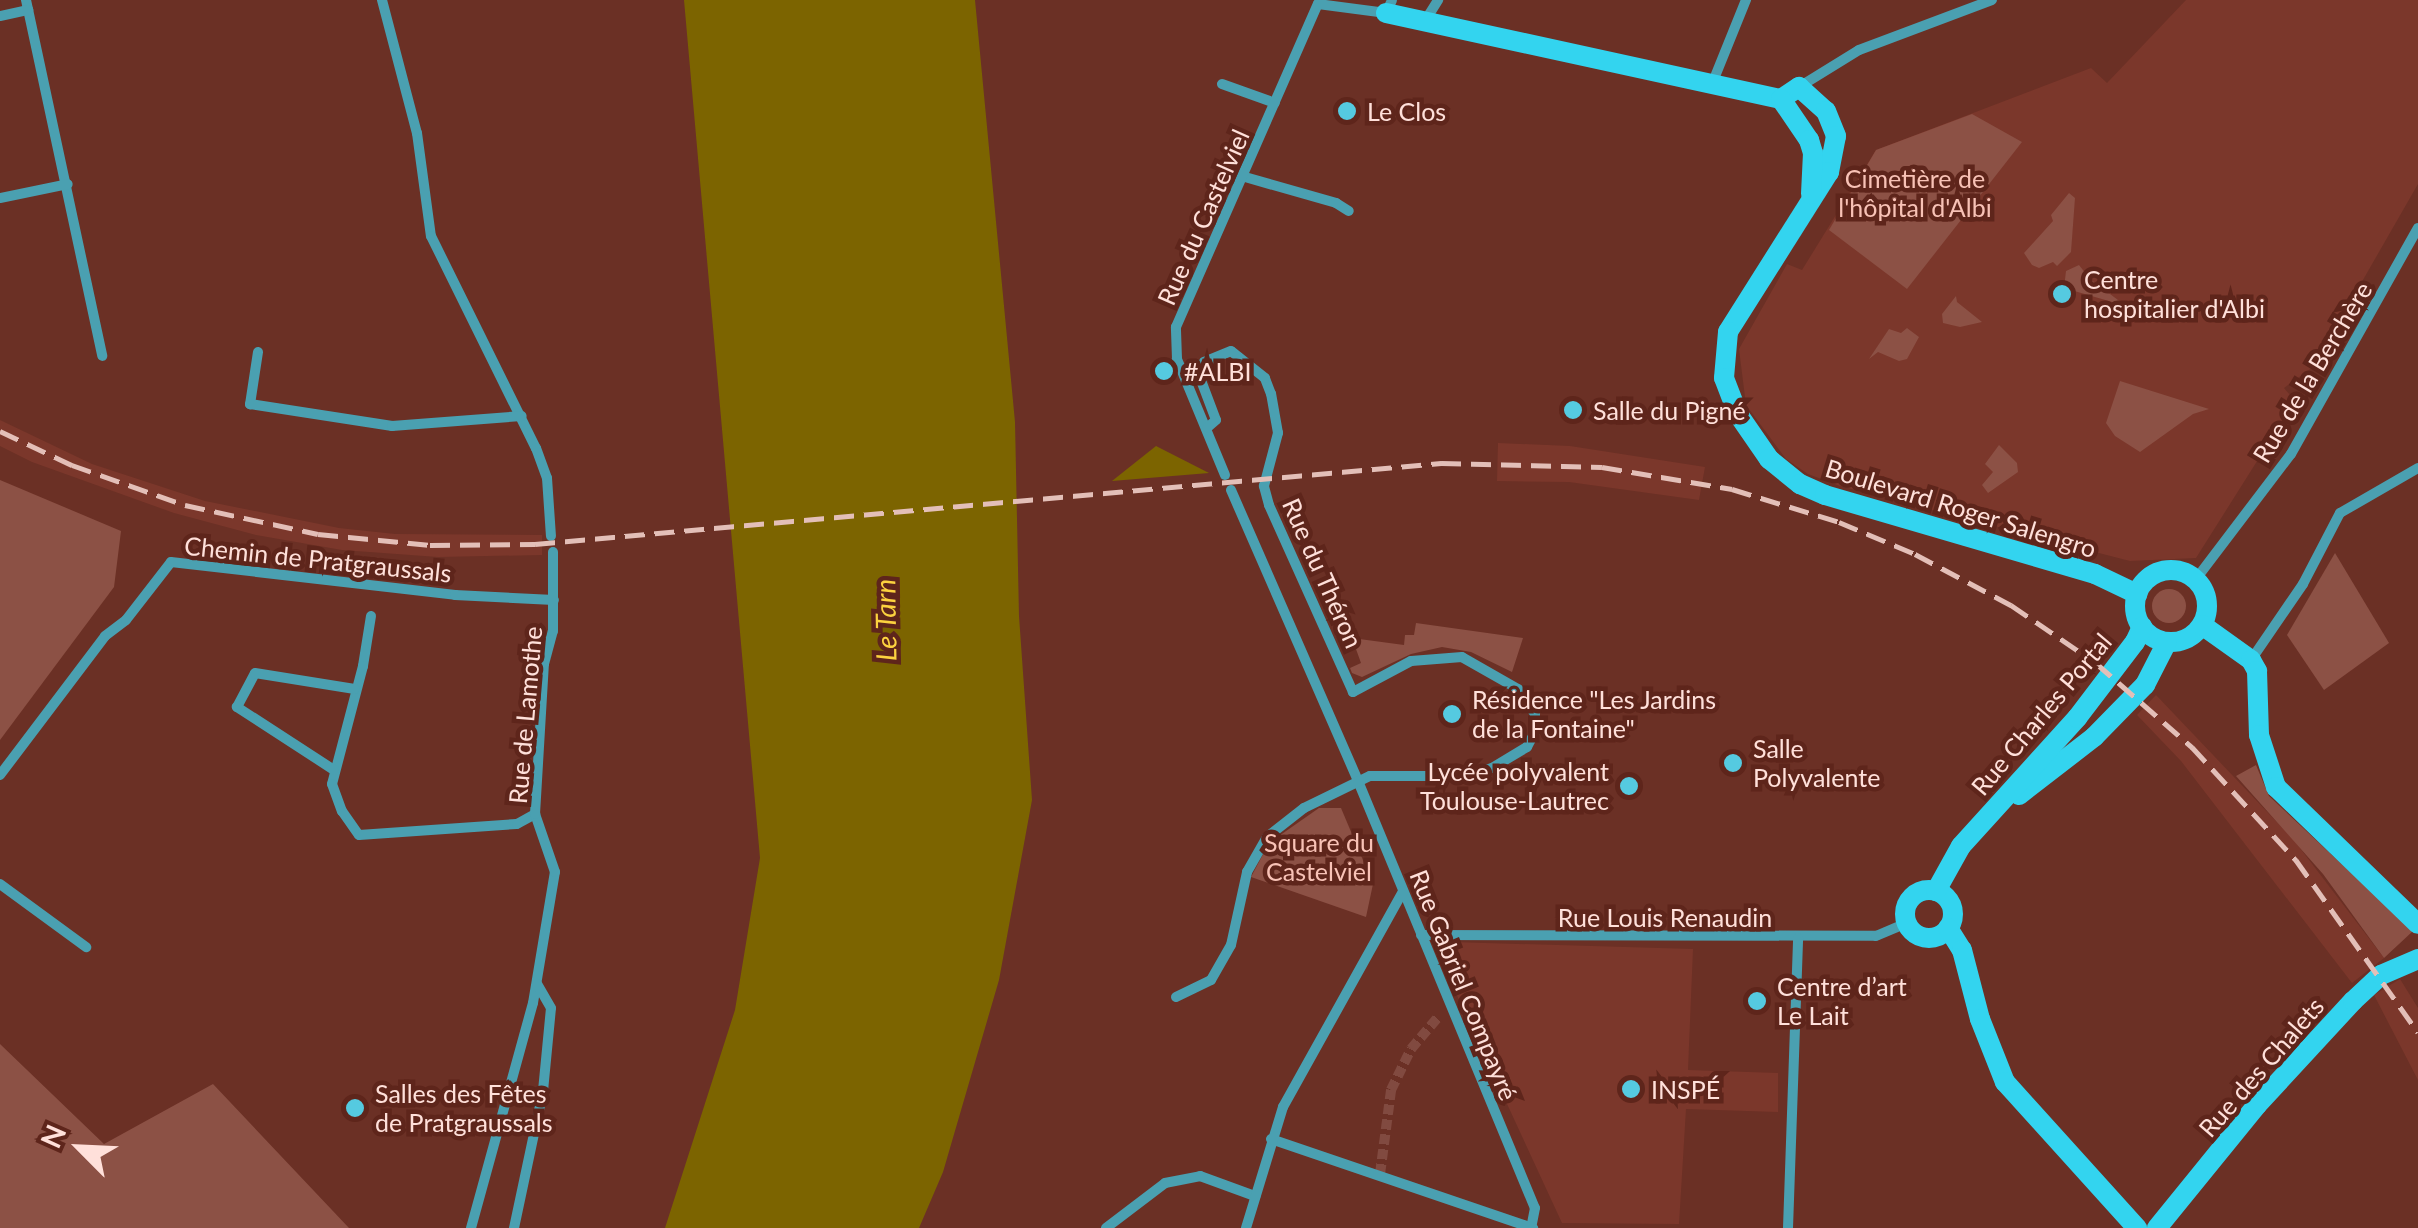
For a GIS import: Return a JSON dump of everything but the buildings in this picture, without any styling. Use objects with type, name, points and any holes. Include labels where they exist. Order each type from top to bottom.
[{"type":"street","points":[[382,0],[417,133],[431,236],[522,416],[548,478],[551,536]]},
{"type":"street","points":[[1425,21],[1438,0]]},
{"type":"street","points":[[1712,84],[1746,0]]},
{"type":"street","points":[[1790,93],[1860,50],[1992,0]]},
{"type":"street","name":"Rue du Castelviel","points":[[1225,475],[1208,426],[1177,359],[1174,340],[1205,258],[1245,177],[1318,4],[1389,7]]},
{"type":"street","points":[[0,16],[27,5],[102,356]]},
{"type":"street","points":[[1389,7],[1425,21],[1712,84],[1790,93],[1826,110],[1836,136],[1808,140],[1790,93]]},
{"type":"street","points":[[1222,84],[1275,103]]},
{"type":"street","name":"Boulevard Roger Salengro","points":[[1836,136],[1829,172],[1728,332],[1724,378],[1738,414],[1769,459],[1800,484],[1825,495],[2095,574],[2137,594]]},
{"type":"street","name":"Boulevard Roger Salengro","points":[[1808,140],[1813,152],[1810,201]]},
{"type":"street","points":[[1245,177],[1336,203],[1349,211]]},
{"type":"street","points":[[0,198],[68,184]]},
{"type":"street","name":"Rue de la Berchère","points":[[2196,579],[2291,454],[2418,228]]},
{"type":"street","name":"Rue du Théron","points":[[1208,426],[1216,420],[1199,375],[1204,362],[1217,353],[1231,351],[1265,378],[1271,394],[1278,433],[1264,486],[1353,692],[1411,662],[1462,657],[1518,690],[1536,714],[1536,730],[1526,747],[1492,768],[1462,776],[1370,776],[1358,781]]},
{"type":"street","points":[[258,352],[250,404],[392,426],[522,416]]},
{"type":"street","points":[[2251,660],[2303,584],[2340,513],[2418,468]]},
{"type":"street","name":"Rue Gabriel Compayré","points":[[1231,490],[1358,781],[1535,1208],[1532,1228]]},
{"type":"street","name":"Rue de Lamothe","points":[[472,1228],[536,983],[555,872],[535,814],[544,664],[553,630],[553,552]]},
{"type":"street","name":"Chemin de Pratgraussals","points":[[0,775],[105,636],[126,620],[170,562],[455,595],[554,600]]},
{"type":"street","points":[[2162,571],[2184,573],[2196,579],[2207,606],[2202,626],[2187,639],[2167,642],[2142,627],[2135,611],[2137,594],[2152,576],[2162,571]]},
{"type":"street","points":[[371,616],[364,666],[332,784],[342,810],[359,835],[517,824],[535,814]]},
{"type":"street","points":[[2202,626],[2251,660],[2261,688],[2259,735],[2276,787],[2418,924]]},
{"type":"street","name":"Rue Charles Portal","points":[[1936,891],[1947,866],[1975,830],[2076,718],[2135,642],[2142,627]]},
{"type":"street","name":"Rue Charles Portal","points":[[1975,830],[2094,737],[2145,685],[2167,642]]},
{"type":"street","points":[[334,770],[237,707],[255,673],[355,689]]},
{"type":"street","points":[[1176,997],[1211,980],[1231,945],[1247,872],[1267,837],[1304,808],[1358,781]]},
{"type":"street","points":[[0,884],[86,947]]},
{"type":"street","points":[[1246,1228],[1284,1106],[1403,891]]},
{"type":"street","points":[[1948,928],[1930,938],[1916,935],[1906,923],[1909,901],[1921,892],[1936,891],[1951,906],[1948,928],[1962,950],[1980,1019],[2005,1082],[2137,1228]]},
{"type":"street","name":"Rue Louis Renaudin","points":[[1421,935],[1798,938],[1876,936],[1906,923]]},
{"type":"street","points":[[1788,1228],[1798,938]]},
{"type":"street","name":"Rue des Chalets","points":[[2156,1228],[2257,1105],[2353,1001],[2381,975],[2418,960]]},
{"type":"street","points":[[514,1228],[543,1091],[551,1008],[536,983]]},
{"type":"street","points":[[1271,1139],[1532,1228]]},
{"type":"street","points":[[1106,1228],[1165,1183],[1200,1176],[1255,1196]]},
{"type":"shaded area","name":"Centre hospitalier d'Albi","points":[[2186,0],[2418,0],[2418,184],[2313,367],[2284,388],[2295,401],[2196,558],[2130,561],[1840,486],[1808,474],[1786,459],[1746,405],[1739,349],[1787,264],[1802,270],[1876,150],[2091,68],[2107,83]]},
{"type":"shaded area","points":[[0,420],[92,464],[205,501],[339,528],[395,534],[542,535],[542,555],[438,557],[342,550],[256,535],[174,513],[32,462],[0,446]]},
{"type":"shaded area","points":[[1498,443],[1570,446],[1705,467],[1699,500],[1569,482],[1497,481]]},
{"type":"shaded area","points":[[2156,695],[2293,839],[2384,958],[2352,983],[2181,761],[2137,715]]},
{"type":"shaded area","points":[[1452,942],[1693,949],[1688,1070],[1778,1073],[1778,1112],[1686,1109],[1679,1224],[1562,1223],[1442,963]]},
{"type":"shaded area","points":[[2400,979],[2418,1008],[2418,1080],[2374,995]]},
{"type":"green space","name":"Cimetière de l'hôpital d'Albi","points":[[1972,114],[2022,142],[1907,289],[1829,230],[1876,150]]},
{"type":"green space","points":[[2069,193],[2075,198],[2071,252],[2057,266],[2053,262],[2039,268],[2032,265],[2024,253],[2053,221],[2051,215]]},
{"type":"green space","points":[[2079,265],[2090,279],[2126,306],[2064,288],[2066,271]]},
{"type":"green space","points":[[1956,296],[1957,302],[1982,322],[1960,327],[1943,323],[1942,314]]},
{"type":"green space","points":[[1907,328],[1919,337],[1907,359],[1899,361],[1878,352],[1869,359],[1889,329],[1901,333]]},
{"type":"green space","points":[[2120,381],[2209,409],[2193,414],[2140,452],[2115,436],[2106,423]]},
{"type":"green space","points":[[1999,445],[2017,463],[2018,472],[1988,493],[1982,485],[1993,472],[1985,464]]},
{"type":"green space","points":[[0,480],[121,531],[114,587],[0,740]]},
{"type":"green space","points":[[2335,553],[2389,643],[2324,690],[2287,635]]},
{"type":"green space","points":[[2169,589],[2181,594],[2186,606],[2181,618],[2169,623],[2157,618],[2152,606],[2157,594]]},
{"type":"green space","points":[[1416,623],[1523,638],[1512,672],[1471,652],[1442,647],[1411,654],[1362,677],[1352,673],[1350,668],[1361,663],[1352,638],[1404,645],[1405,635],[1414,635]]},
{"type":"green space","points":[[2256,765],[2269,796],[2413,931],[2384,958],[2323,874],[2236,776]]},
{"type":"green space","name":"Square du Castelviel","points":[[1319,808],[1341,808],[1373,884],[1366,917],[1251,877],[1269,843]]},
{"type":"green space","points":[[0,1044],[104,1144],[213,1084],[349,1228],[0,1228]]},
{"type":"water","name":"Le Tarn","points":[[684,0],[975,0],[1015,422],[1019,616],[1032,800],[999,980],[943,1172],[919,1228],[665,1228],[735,1010],[760,858]]},
{"type":"water","points":[[1156,446],[1209,473],[1112,481]]},
{"type":"tunnel","points":[[1380,1174],[1391,1090],[1411,1049],[1439,1016]]},
{"type":"railway","points":[[0,431],[72,465],[185,505],[318,534],[430,545],[535,544],[1441,463],[1602,467],[1732,489],[1839,522],[1915,554],[2011,605],[2096,663],[2192,747],[2296,860],[2418,1032]]},
{"type":"place","name":"Le Clos","points":[[1347,111]]},
{"type":"place","name":"Centre hospitalier d'Albi","points":[[2062,294]]},
{"type":"place","name":"#ALBI","points":[[1164,371]]},
{"type":"place","name":"Salle du Pigné","points":[[1573,410]]},
{"type":"place","name":"Résidence \"Les Jardins de la Fontaine\"","points":[[1452,714]]},
{"type":"place","name":"Salle Polyvalente","points":[[1733,763]]},
{"type":"place","name":"Lycée polyvalent Toulouse-Lautrec","points":[[1629,786]]},
{"type":"place","name":"Centre d’art Le Lait","points":[[1757,1001]]},
{"type":"place","name":"INSPÉ","points":[[1631,1089]]},
{"type":"place","name":"Salles des Fêtes de Pratgraussals","points":[[355,1108]]}]
